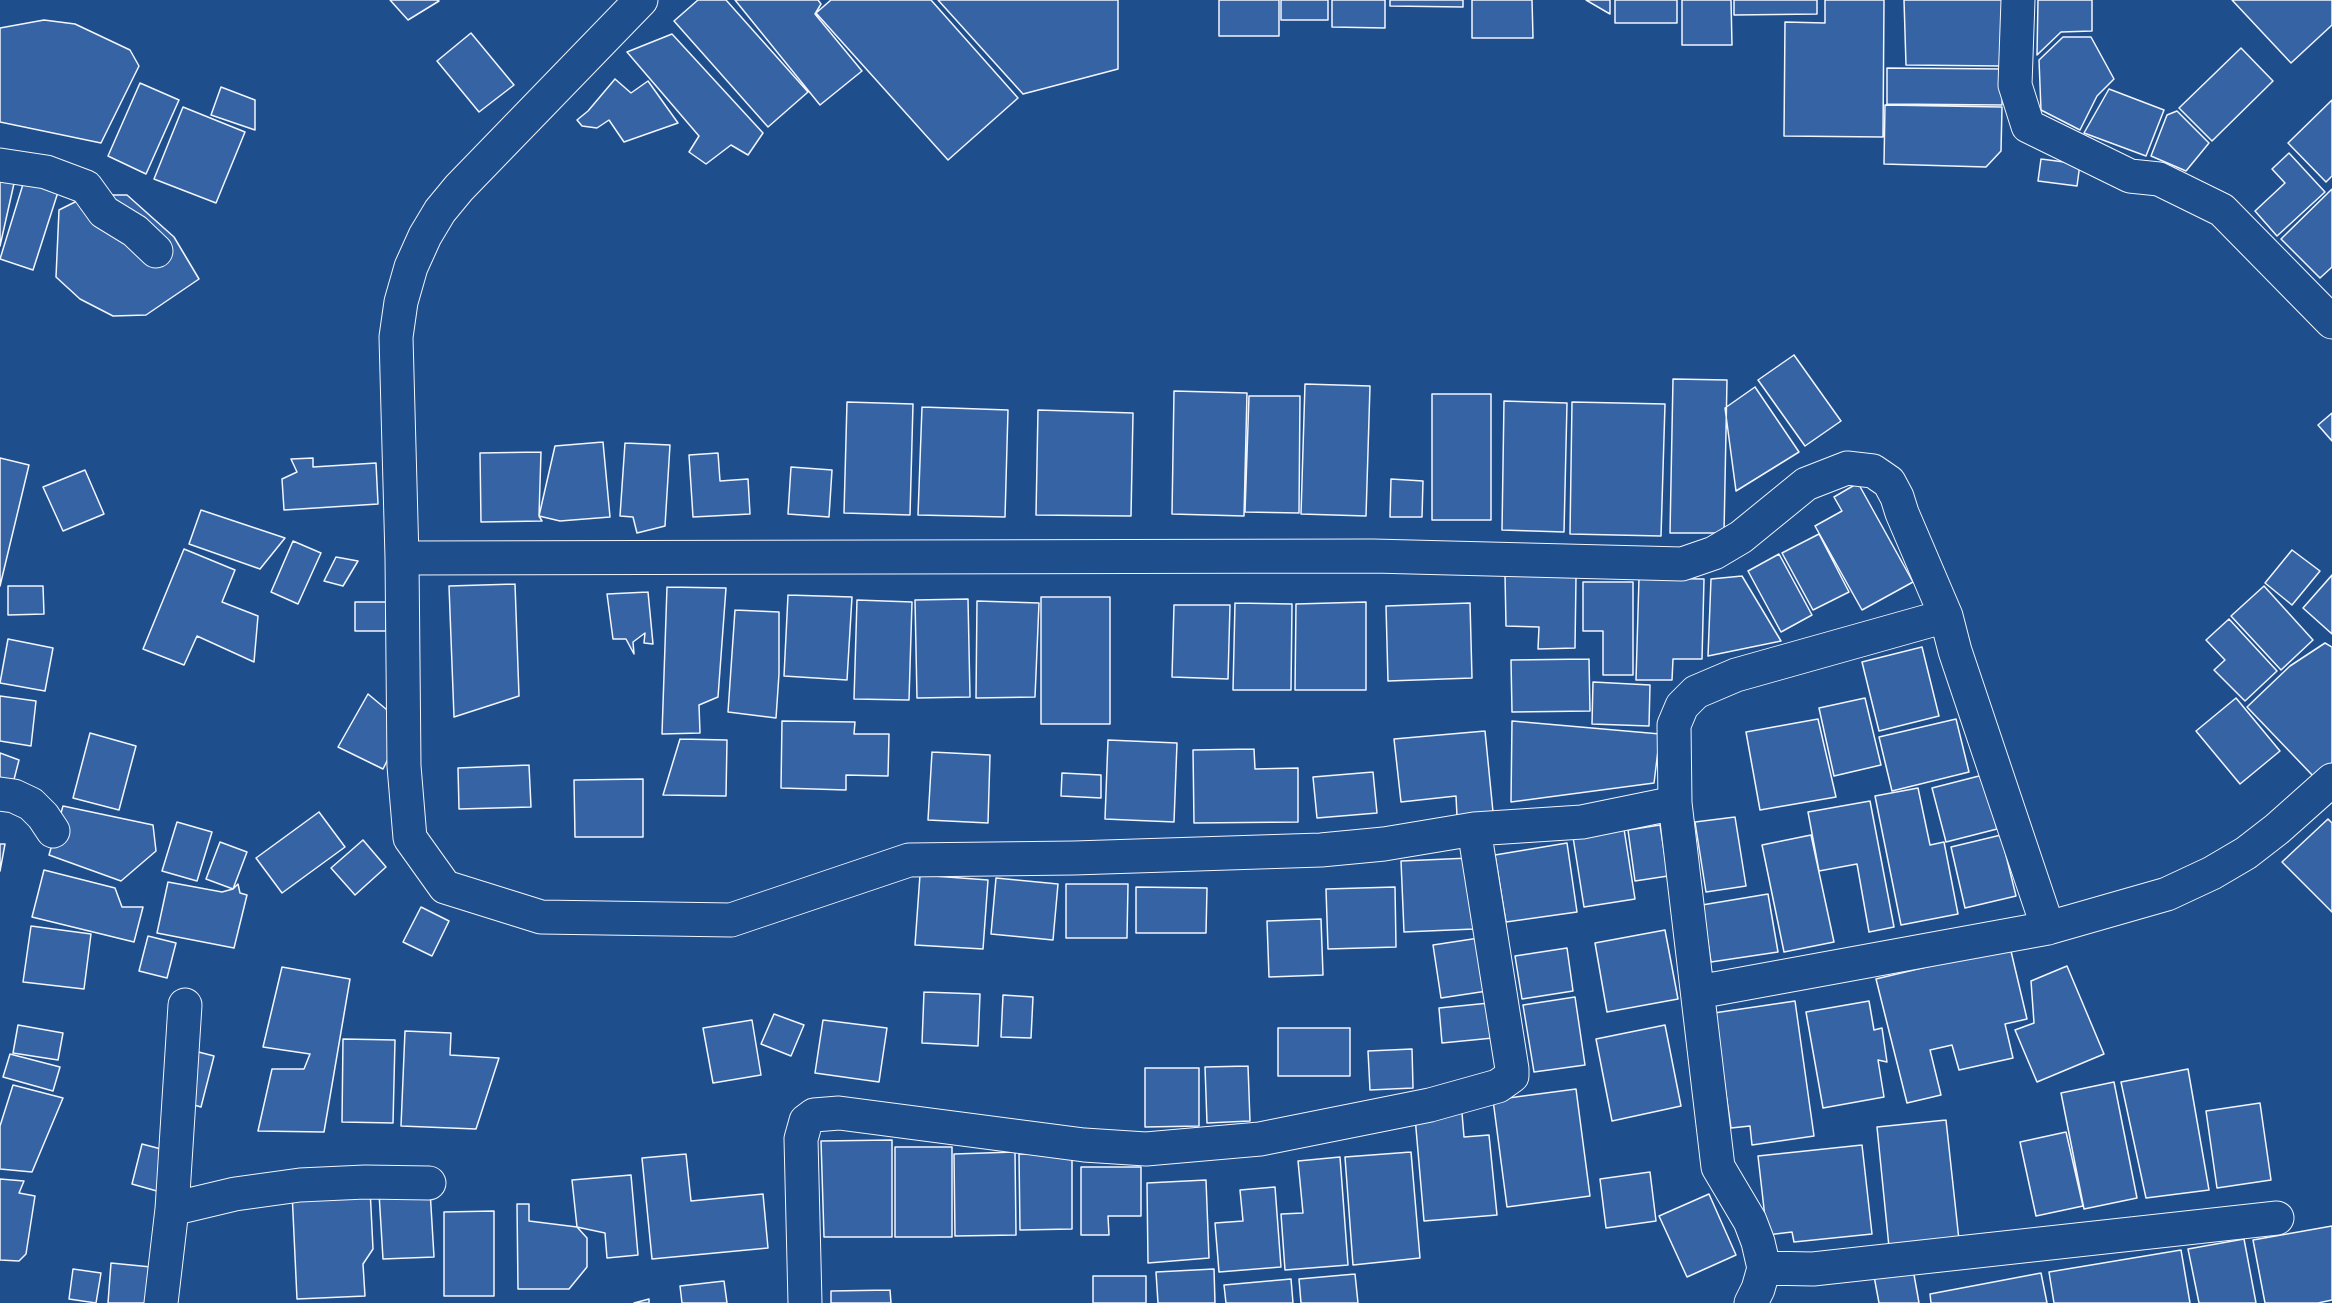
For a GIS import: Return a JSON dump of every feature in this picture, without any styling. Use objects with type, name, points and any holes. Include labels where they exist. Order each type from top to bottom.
[{"type":"street","points":[[641,0],[459,188],[440,211],[425,236],[411,267],[401,302],[396,337],[402,558],[404,766],[410,838],[445,887],[541,917],[731,920],[909,860],[1074,858],[1321,850],[1384,844],[1474,829],[1582,822],[1676,803]]},
{"type":"street","points":[[2018,0],[2015,85],[2028,126],[2130,176],[2159,180],[2222,210],[2332,322]]},
{"type":"street","points":[[0,165],[46,172],[86,187],[104,212],[135,231],[156,251]]},
{"type":"street","points":[[402,558],[1373,556],[1682,564],[1714,554],[1741,537],[1806,484],[1846,468],[1873,471],[1889,482],[1946,616],[1959,662],[2048,928]]},
{"type":"street","points":[[1751,1303],[1764,1268],[1750,1221],[1718,1167],[1676,803],[1673,772],[1674,725],[1682,706],[1696,692],[1736,675],[1946,616]]},
{"type":"street","points":[[1698,992],[2048,928],[2158,897],[2212,873],[2246,853],[2277,830],[2332,780]]},
{"type":"street","points":[[0,794],[14,796],[30,804],[43,816],[53,831]]},
{"type":"street","points":[[805,1303],[801,1139],[806,1121],[814,1115],[839,1113],[1084,1145],[1146,1149],[1260,1139],[1430,1105],[1506,1082],[1512,1076],[1509,1039],[1474,829]]},
{"type":"street","points":[[161,1303],[171,1209],[185,1005]]},
{"type":"street","points":[[171,1209],[235,1194],[300,1185],[365,1182],[429,1183]]},
{"type":"street","points":[[1764,1268],[1813,1269],[2277,1218]]},
{"type":"building","points":[[390,0],[437,0],[439,1],[408,20]]},
{"type":"building","points":[[698,0],[726,0],[808,92],[768,127],[674,21]]},
{"type":"building","points":[[735,0],[818,0],[821,4],[815,14],[862,71],[820,105]]},
{"type":"building","points":[[831,0],[931,0],[1018,98],[948,160],[816,13]]},
{"type":"building","points":[[938,0],[1118,0],[1118,69],[1023,94]]},
{"type":"building","points":[[1219,0],[1279,0],[1279,36],[1219,36]]},
{"type":"building","points":[[1281,0],[1328,0],[1328,20],[1281,20]]},
{"type":"building","points":[[1332,0],[1385,0],[1385,28],[1332,27]]},
{"type":"building","points":[[1390,0],[1463,0],[1463,7],[1390,6]]},
{"type":"building","points":[[1472,0],[1532,0],[1533,38],[1472,38]]},
{"type":"building","points":[[1586,0],[1610,0],[1610,14]]},
{"type":"building","points":[[1615,0],[1677,0],[1677,23],[1615,23]]},
{"type":"building","points":[[1682,0],[1731,0],[1732,45],[1682,45]]},
{"type":"building","points":[[1734,0],[1817,0],[1817,14],[1734,15]]},
{"type":"building","points":[[1825,0],[1884,0],[1883,137],[1784,136],[1785,22],[1825,23]]},
{"type":"building","points":[[1904,0],[2002,0],[2002,66],[1906,65]]},
{"type":"building","points":[[2038,0],[2092,0],[2092,31],[2061,32],[2037,55]]},
{"type":"building","points":[[2232,0],[2332,0],[2332,25],[2291,63]]},
{"type":"building","points":[[44,20],[75,24],[130,50],[139,66],[101,143],[0,122],[0,28]]},
{"type":"building","points":[[471,33],[514,85],[479,112],[437,61]]},
{"type":"building","points":[[672,34],[763,133],[748,155],[731,145],[706,164],[689,152],[699,136],[627,52]]},
{"type":"building","points":[[2063,37],[2091,37],[2114,79],[2097,96],[2080,130],[2041,110],[2039,60]]},
{"type":"building","points":[[2241,48],[2273,81],[2212,141],[2179,108]]},
{"type":"building","points":[[1887,68],[2003,69],[2002,105],[1887,104]]},
{"type":"building","points":[[615,79],[631,93],[648,81],[678,123],[624,142],[609,120],[597,128],[582,126],[577,120],[588,111]]},
{"type":"building","points":[[140,83],[179,100],[146,174],[108,156]]},
{"type":"building","points":[[221,87],[255,100],[255,130],[211,115]]},
{"type":"building","points":[[2109,89],[2164,110],[2146,156],[2084,133]]},
{"type":"building","points":[[2332,100],[2332,176],[2326,182],[2288,143]]},
{"type":"building","points":[[1885,105],[2002,107],[2001,151],[1986,167],[1884,164]]},
{"type":"building","points":[[183,107],[245,132],[216,203],[154,179]]},
{"type":"building","points":[[2177,111],[2209,143],[2186,171],[2151,156],[2167,115]]},
{"type":"building","points":[[2289,153],[2325,192],[2277,236],[2255,211],[2285,183],[2272,169]]},
{"type":"building","points":[[2041,159],[2080,164],[2077,186],[2038,181]]},
{"type":"building","points":[[0,176],[15,179],[0,246]]},
{"type":"building","points":[[24,181],[58,192],[33,270],[0,259]]},
{"type":"building","points":[[2332,189],[2332,267],[2320,278],[2281,239]]},
{"type":"building","points":[[127,195],[174,237],[199,279],[146,315],[113,316],[80,299],[56,277],[59,210],[83,198]]},
{"type":"building","points":[[1794,355],[1841,421],[1805,446],[1758,380]]},
{"type":"building","points":[[1673,379],[1727,380],[1724,533],[1670,533]]},
{"type":"building","points":[[1305,384],[1370,386],[1366,516],[1301,514]]},
{"type":"building","points":[[1755,387],[1799,452],[1736,491],[1725,408]]},
{"type":"building","points":[[1174,391],[1247,393],[1244,516],[1172,514]]},
{"type":"building","points":[[1432,394],[1491,394],[1491,520],[1432,520]]},
{"type":"building","points":[[1249,396],[1300,396],[1299,513],[1245,512]]},
{"type":"building","points":[[1504,401],[1567,403],[1564,532],[1502,530]]},
{"type":"building","points":[[847,402],[913,404],[910,515],[844,513]]},
{"type":"building","points":[[1572,402],[1665,404],[1661,536],[1570,534]]},
{"type":"building","points":[[922,407],[1008,410],[1005,517],[918,515]]},
{"type":"building","points":[[1038,410],[1133,413],[1131,516],[1036,515]]},
{"type":"building","points":[[2332,413],[2332,441],[2318,425]]},
{"type":"building","points":[[603,442],[610,517],[560,521],[539,516],[555,446]]},
{"type":"building","points":[[625,443],[670,445],[665,526],[637,533],[633,517],[620,516]]},
{"type":"building","points":[[541,452],[539,516],[542,521],[481,522],[480,453]]},
{"type":"building","points":[[718,453],[720,481],[748,479],[750,514],[693,517],[689,455]]},
{"type":"building","points":[[0,458],[29,465],[0,586]]},
{"type":"building","points":[[313,458],[313,467],[376,463],[378,504],[284,510],[282,479],[297,472],[291,459]]},
{"type":"building","points":[[791,467],[832,470],[829,517],[788,514]]},
{"type":"building","points":[[85,470],[104,514],[63,531],[43,487]]},
{"type":"building","points":[[1391,479],[1423,481],[1422,517],[1390,517]]},
{"type":"building","points":[[1858,483],[1913,582],[1862,610],[1815,526],[1842,511],[1834,497]]},
{"type":"building","points":[[201,510],[285,538],[260,569],[189,544]]},
{"type":"building","points":[[1819,534],[1849,592],[1813,610],[1782,553]]},
{"type":"building","points":[[293,541],[321,553],[298,604],[271,592]]},
{"type":"building","points":[[184,549],[235,570],[222,602],[258,616],[254,662],[197,636],[184,665],[143,649]]},
{"type":"building","points":[[2292,550],[2320,571],[2292,605],[2265,583]]},
{"type":"building","points":[[1779,554],[1812,615],[1781,632],[1748,571]]},
{"type":"building","points":[[336,557],[358,561],[343,586],[324,581]]},
{"type":"building","points":[[1505,574],[1576,577],[1575,648],[1538,649],[1539,627],[1506,626]]},
{"type":"building","points":[[2332,575],[2332,634],[2303,608]]},
{"type":"building","points":[[1742,576],[1781,641],[1708,656],[1711,579]]},
{"type":"building","points":[[1639,578],[1704,579],[1702,659],[1673,659],[1672,680],[1636,680]]},
{"type":"building","points":[[1583,582],[1633,582],[1633,675],[1603,675],[1603,631],[1583,631]]},
{"type":"building","points":[[515,584],[519,696],[454,717],[449,586]]},
{"type":"building","points":[[8,586],[43,586],[44,614],[8,615]]},
{"type":"building","points":[[2264,586],[2313,640],[2281,670],[2231,616]]},
{"type":"building","points":[[667,587],[726,588],[718,697],[699,705],[700,733],[662,734]]},
{"type":"building","points":[[648,592],[653,644],[644,643],[645,633],[633,642],[634,654],[626,639],[613,639],[607,594]]},
{"type":"building","points":[[788,595],[852,597],[847,680],[784,676]]},
{"type":"building","points":[[1041,597],[1110,597],[1110,724],[1041,724]]},
{"type":"building","points":[[968,599],[970,697],[917,698],[915,600]]},
{"type":"building","points":[[857,600],[912,602],[909,700],[854,699]]},
{"type":"building","points":[[977,601],[1039,603],[1035,697],[976,698]]},
{"type":"building","points":[[355,602],[386,602],[386,631],[355,631]]},
{"type":"building","points":[[1366,602],[1366,690],[1295,690],[1296,604]]},
{"type":"building","points":[[1235,603],[1292,604],[1291,690],[1233,690]]},
{"type":"building","points":[[1470,603],[1472,678],[1388,681],[1386,606]]},
{"type":"building","points":[[1174,605],[1230,605],[1228,679],[1172,677]]},
{"type":"building","points":[[735,610],[779,612],[776,718],[728,712]]},
{"type":"building","points":[[2229,619],[2277,671],[2245,701],[2214,670],[2225,660],[2206,640]]},
{"type":"building","points":[[8,639],[53,648],[45,691],[0,683]]},
{"type":"building","points":[[2325,643],[2332,647],[2332,764],[2316,779],[2247,707],[2290,666]]},
{"type":"building","points":[[1922,647],[1939,716],[1879,731],[1862,662]]},
{"type":"building","points":[[1589,659],[1590,711],[1512,712],[1511,660]]},
{"type":"building","points":[[1593,682],[1650,685],[1649,726],[1592,724]]},
{"type":"building","points":[[368,694],[405,725],[383,769],[338,747]]},
{"type":"building","points":[[0,696],[36,701],[31,746],[0,741]]},
{"type":"building","points":[[1865,698],[1881,765],[1834,776],[1819,708]]},
{"type":"building","points":[[2236,698],[2280,751],[2240,784],[2196,731]]},
{"type":"building","points":[[1818,719],[1836,797],[1760,810],[1746,732]]},
{"type":"building","points":[[1956,719],[1969,772],[1892,791],[1879,737]]},
{"type":"building","points":[[782,721],[855,722],[854,734],[889,734],[888,776],[846,775],[846,790],[781,788]]},
{"type":"building","points":[[1512,721],[1660,734],[1654,783],[1511,802]]},
{"type":"building","points":[[1485,731],[1493,812],[1457,816],[1456,796],[1401,802],[1394,739]]},
{"type":"building","points":[[90,733],[136,746],[119,810],[73,798]]},
{"type":"building","points":[[680,739],[727,740],[726,796],[663,795]]},
{"type":"building","points":[[1108,740],[1177,743],[1174,822],[1105,819]]},
{"type":"building","points":[[1254,749],[1255,769],[1298,768],[1298,822],[1194,823],[1193,750]]},
{"type":"building","points":[[932,752],[990,755],[988,823],[928,820]]},
{"type":"building","points":[[0,753],[19,760],[9,799],[0,798]]},
{"type":"building","points":[[529,765],[531,807],[459,809],[458,768]]},
{"type":"building","points":[[1373,772],[1377,813],[1317,818],[1313,777]]},
{"type":"building","points":[[1062,773],[1101,775],[1101,798],[1061,796]]},
{"type":"building","points":[[1983,775],[1997,829],[1946,842],[1932,788]]},
{"type":"building","points":[[643,779],[643,837],[575,837],[574,780]]},
{"type":"building","points":[[1918,788],[1930,845],[1944,842],[1958,914],[1901,925],[1875,796]]},
{"type":"building","points":[[1870,801],[1894,927],[1869,932],[1857,864],[1819,871],[1808,812]]},
{"type":"building","points":[[63,806],[153,825],[156,851],[121,881],[49,855]]},
{"type":"building","points":[[319,812],[345,847],[282,893],[256,858]]},
{"type":"building","points":[[1735,817],[1746,886],[1706,892],[1695,822]]},
{"type":"building","points":[[2328,819],[2332,823],[2332,912],[2282,862]]},
{"type":"building","points":[[177,822],[212,832],[197,881],[162,871]]},
{"type":"building","points":[[1660,825],[1668,876],[1635,881],[1628,830]]},
{"type":"building","points":[[1624,829],[1635,899],[1584,907],[1573,837]]},
{"type":"building","points":[[1811,835],[1834,942],[1784,952],[1762,845]]},
{"type":"building","points":[[2001,835],[2016,896],[1965,908],[1951,847]]},
{"type":"building","points":[[363,840],[386,867],[355,895],[331,868]]},
{"type":"building","points":[[220,842],[247,852],[233,889],[206,879]]},
{"type":"building","points":[[1567,843],[1577,912],[1506,922],[1495,855]]},
{"type":"building","points":[[0,844],[5,844],[0,871]]},
{"type":"building","points":[[1470,858],[1474,929],[1404,932],[1401,861]]},
{"type":"building","points":[[44,870],[115,888],[122,907],[143,907],[134,942],[32,917]]},
{"type":"building","points":[[920,875],[988,880],[983,949],[915,945]]},
{"type":"building","points":[[996,878],[1058,884],[1053,940],[991,934]]},
{"type":"building","points":[[168,882],[222,892],[233,889],[238,884],[240,893],[247,895],[234,948],[157,933]]},
{"type":"building","points":[[1066,884],[1128,884],[1127,938],[1066,938]]},
{"type":"building","points":[[1136,887],[1207,888],[1206,933],[1136,933]]},
{"type":"building","points":[[1395,887],[1396,947],[1328,949],[1326,889]]},
{"type":"building","points":[[1768,894],[1778,952],[1711,962],[1702,905]]},
{"type":"building","points":[[421,907],[449,921],[432,956],[403,942]]},
{"type":"building","points":[[1321,919],[1323,975],[1269,977],[1267,921]]},
{"type":"building","points":[[31,926],[91,934],[84,989],[23,982]]},
{"type":"building","points":[[1665,930],[1678,999],[1607,1012],[1595,943]]},
{"type":"building","points":[[148,936],[176,943],[167,978],[139,971]]},
{"type":"building","points":[[1479,938],[1487,991],[1441,998],[1433,945]]},
{"type":"building","points":[[2010,947],[2027,1019],[2005,1024],[2013,1058],[1959,1070],[1952,1045],[1930,1050],[1941,1095],[1907,1103],[1876,979]]},
{"type":"building","points":[[1567,948],[1573,991],[1522,999],[1515,956]]},
{"type":"building","points":[[2067,966],[2104,1054],[2037,1082],[2015,1030],[2034,1023],[2031,981]]},
{"type":"building","points":[[282,967],[350,979],[324,1132],[258,1131],[272,1069],[304,1069],[310,1054],[263,1047]]},
{"type":"building","points":[[924,992],[980,994],[978,1046],[922,1043]]},
{"type":"building","points":[[1003,995],[1033,997],[1031,1038],[1001,1037]]},
{"type":"building","points":[[1575,997],[1585,1065],[1534,1072],[1523,1005]]},
{"type":"building","points":[[1795,1001],[1814,1136],[1752,1145],[1750,1126],[1731,1128],[1714,1013]]},
{"type":"building","points":[[1869,1001],[1874,1030],[1882,1028],[1887,1062],[1878,1060],[1884,1097],[1823,1108],[1806,1012]]},
{"type":"building","points":[[1489,1003],[1493,1038],[1442,1043],[1439,1008]]},
{"type":"building","points":[[774,1014],[804,1025],[791,1056],[761,1044]]},
{"type":"building","points":[[752,1020],[761,1075],[713,1083],[703,1028]]},
{"type":"building","points":[[823,1020],[887,1028],[879,1082],[815,1073]]},
{"type":"building","points":[[18,1025],[63,1033],[58,1060],[13,1053]]},
{"type":"building","points":[[1665,1025],[1681,1106],[1612,1121],[1596,1039]]},
{"type":"building","points":[[1278,1028],[1350,1028],[1350,1076],[1278,1076]]},
{"type":"building","points":[[405,1031],[451,1033],[450,1055],[499,1058],[476,1129],[401,1126]]},
{"type":"building","points":[[343,1039],[395,1040],[393,1123],[342,1122]]},
{"type":"building","points":[[187,1049],[214,1056],[201,1107],[187,1103]]},
{"type":"building","points":[[1412,1049],[1413,1088],[1370,1090],[1368,1051]]},
{"type":"building","points":[[10,1054],[60,1067],[53,1091],[3,1077]]},
{"type":"building","points":[[1248,1066],[1250,1121],[1207,1123],[1205,1067]]},
{"type":"building","points":[[1145,1068],[1199,1068],[1199,1126],[1145,1127]]},
{"type":"building","points":[[2188,1069],[2209,1190],[2146,1198],[2121,1082]]},
{"type":"building","points":[[2114,1082],[2137,1198],[2084,1209],[2061,1093]]},
{"type":"building","points":[[13,1085],[63,1098],[32,1172],[0,1169],[0,1126]]},
{"type":"building","points":[[1576,1089],[1590,1196],[1507,1207],[1493,1100]]},
{"type":"building","points":[[2260,1103],[2271,1180],[2217,1188],[2206,1111]]},
{"type":"building","points":[[1462,1113],[1464,1137],[1489,1135],[1497,1215],[1424,1221],[1415,1117]]},
{"type":"building","points":[[1946,1120],[1959,1240],[1889,1247],[1877,1127]]},
{"type":"building","points":[[2066,1132],[2083,1206],[2036,1216],[2020,1142]]},
{"type":"building","points":[[892,1140],[892,1237],[824,1237],[821,1141]]},
{"type":"building","points":[[142,1144],[180,1154],[164,1193],[132,1184]]},
{"type":"building","points":[[1862,1145],[1872,1234],[1794,1242],[1792,1232],[1767,1235],[1758,1156]]},
{"type":"building","points":[[895,1147],[952,1147],[952,1237],[895,1237]]},
{"type":"building","points":[[1015,1152],[1016,1235],[955,1236],[954,1154]]},
{"type":"building","points":[[1411,1152],[1420,1258],[1353,1265],[1345,1157]]},
{"type":"building","points":[[686,1154],[691,1201],[763,1194],[768,1248],[652,1259],[642,1158]]},
{"type":"building","points":[[1019,1154],[1072,1154],[1072,1229],[1020,1230]]},
{"type":"building","points":[[1340,1157],[1348,1265],[1285,1270],[1281,1214],[1303,1213],[1298,1161]]},
{"type":"building","points":[[1081,1167],[1141,1167],[1141,1216],[1108,1216],[1109,1235],[1081,1235]]},
{"type":"building","points":[[1650,1172],[1656,1221],[1606,1228],[1600,1179]]},
{"type":"building","points":[[631,1175],[638,1255],[607,1258],[605,1233],[577,1227],[572,1180]]},
{"type":"building","points":[[0,1179],[24,1181],[19,1193],[35,1196],[26,1254],[19,1261],[0,1260]]},
{"type":"building","points":[[1206,1180],[1209,1258],[1148,1263],[1147,1183]]},
{"type":"building","points":[[1275,1187],[1281,1267],[1219,1272],[1215,1223],[1243,1221],[1240,1190]]},
{"type":"building","points":[[370,1188],[373,1249],[363,1264],[365,1296],[297,1299],[292,1192]]},
{"type":"building","points":[[430,1190],[434,1257],[383,1259],[379,1193]]},
{"type":"building","points":[[1709,1194],[1736,1255],[1687,1277],[1659,1216]]},
{"type":"building","points":[[517,1204],[529,1204],[529,1221],[577,1227],[587,1238],[587,1267],[569,1289],[518,1289]]},
{"type":"building","points":[[494,1211],[494,1296],[444,1296],[444,1212]]},
{"type":"building","points":[[2332,1226],[2332,1300],[2318,1303],[2265,1303],[2253,1240]]},
{"type":"building","points":[[2244,1239],[2256,1303],[2199,1303],[2188,1249]]},
{"type":"building","points":[[2181,1250],[2190,1303],[2054,1303],[2049,1272]]},
{"type":"building","points":[[111,1263],[161,1268],[158,1303],[108,1303]]},
{"type":"building","points":[[73,1269],[101,1273],[96,1303],[69,1299]]},
{"type":"building","points":[[1214,1269],[1215,1303],[1158,1303],[1156,1272]]},
{"type":"building","points":[[1913,1269],[1919,1303],[1879,1303],[1874,1276]]},
{"type":"building","points":[[2041,1273],[2047,1303],[1931,1303],[1930,1294]]},
{"type":"building","points":[[1355,1274],[1358,1303],[1301,1303],[1299,1279]]},
{"type":"building","points":[[1093,1276],[1146,1276],[1146,1303],[1093,1303]]},
{"type":"building","points":[[1291,1279],[1293,1303],[1226,1303],[1224,1285]]},
{"type":"building","points":[[724,1281],[727,1303],[682,1303],[680,1286]]},
{"type":"building","points":[[890,1290],[891,1303],[831,1303],[831,1291]]},
{"type":"building","points":[[649,1299],[649,1303],[634,1303]]}]
